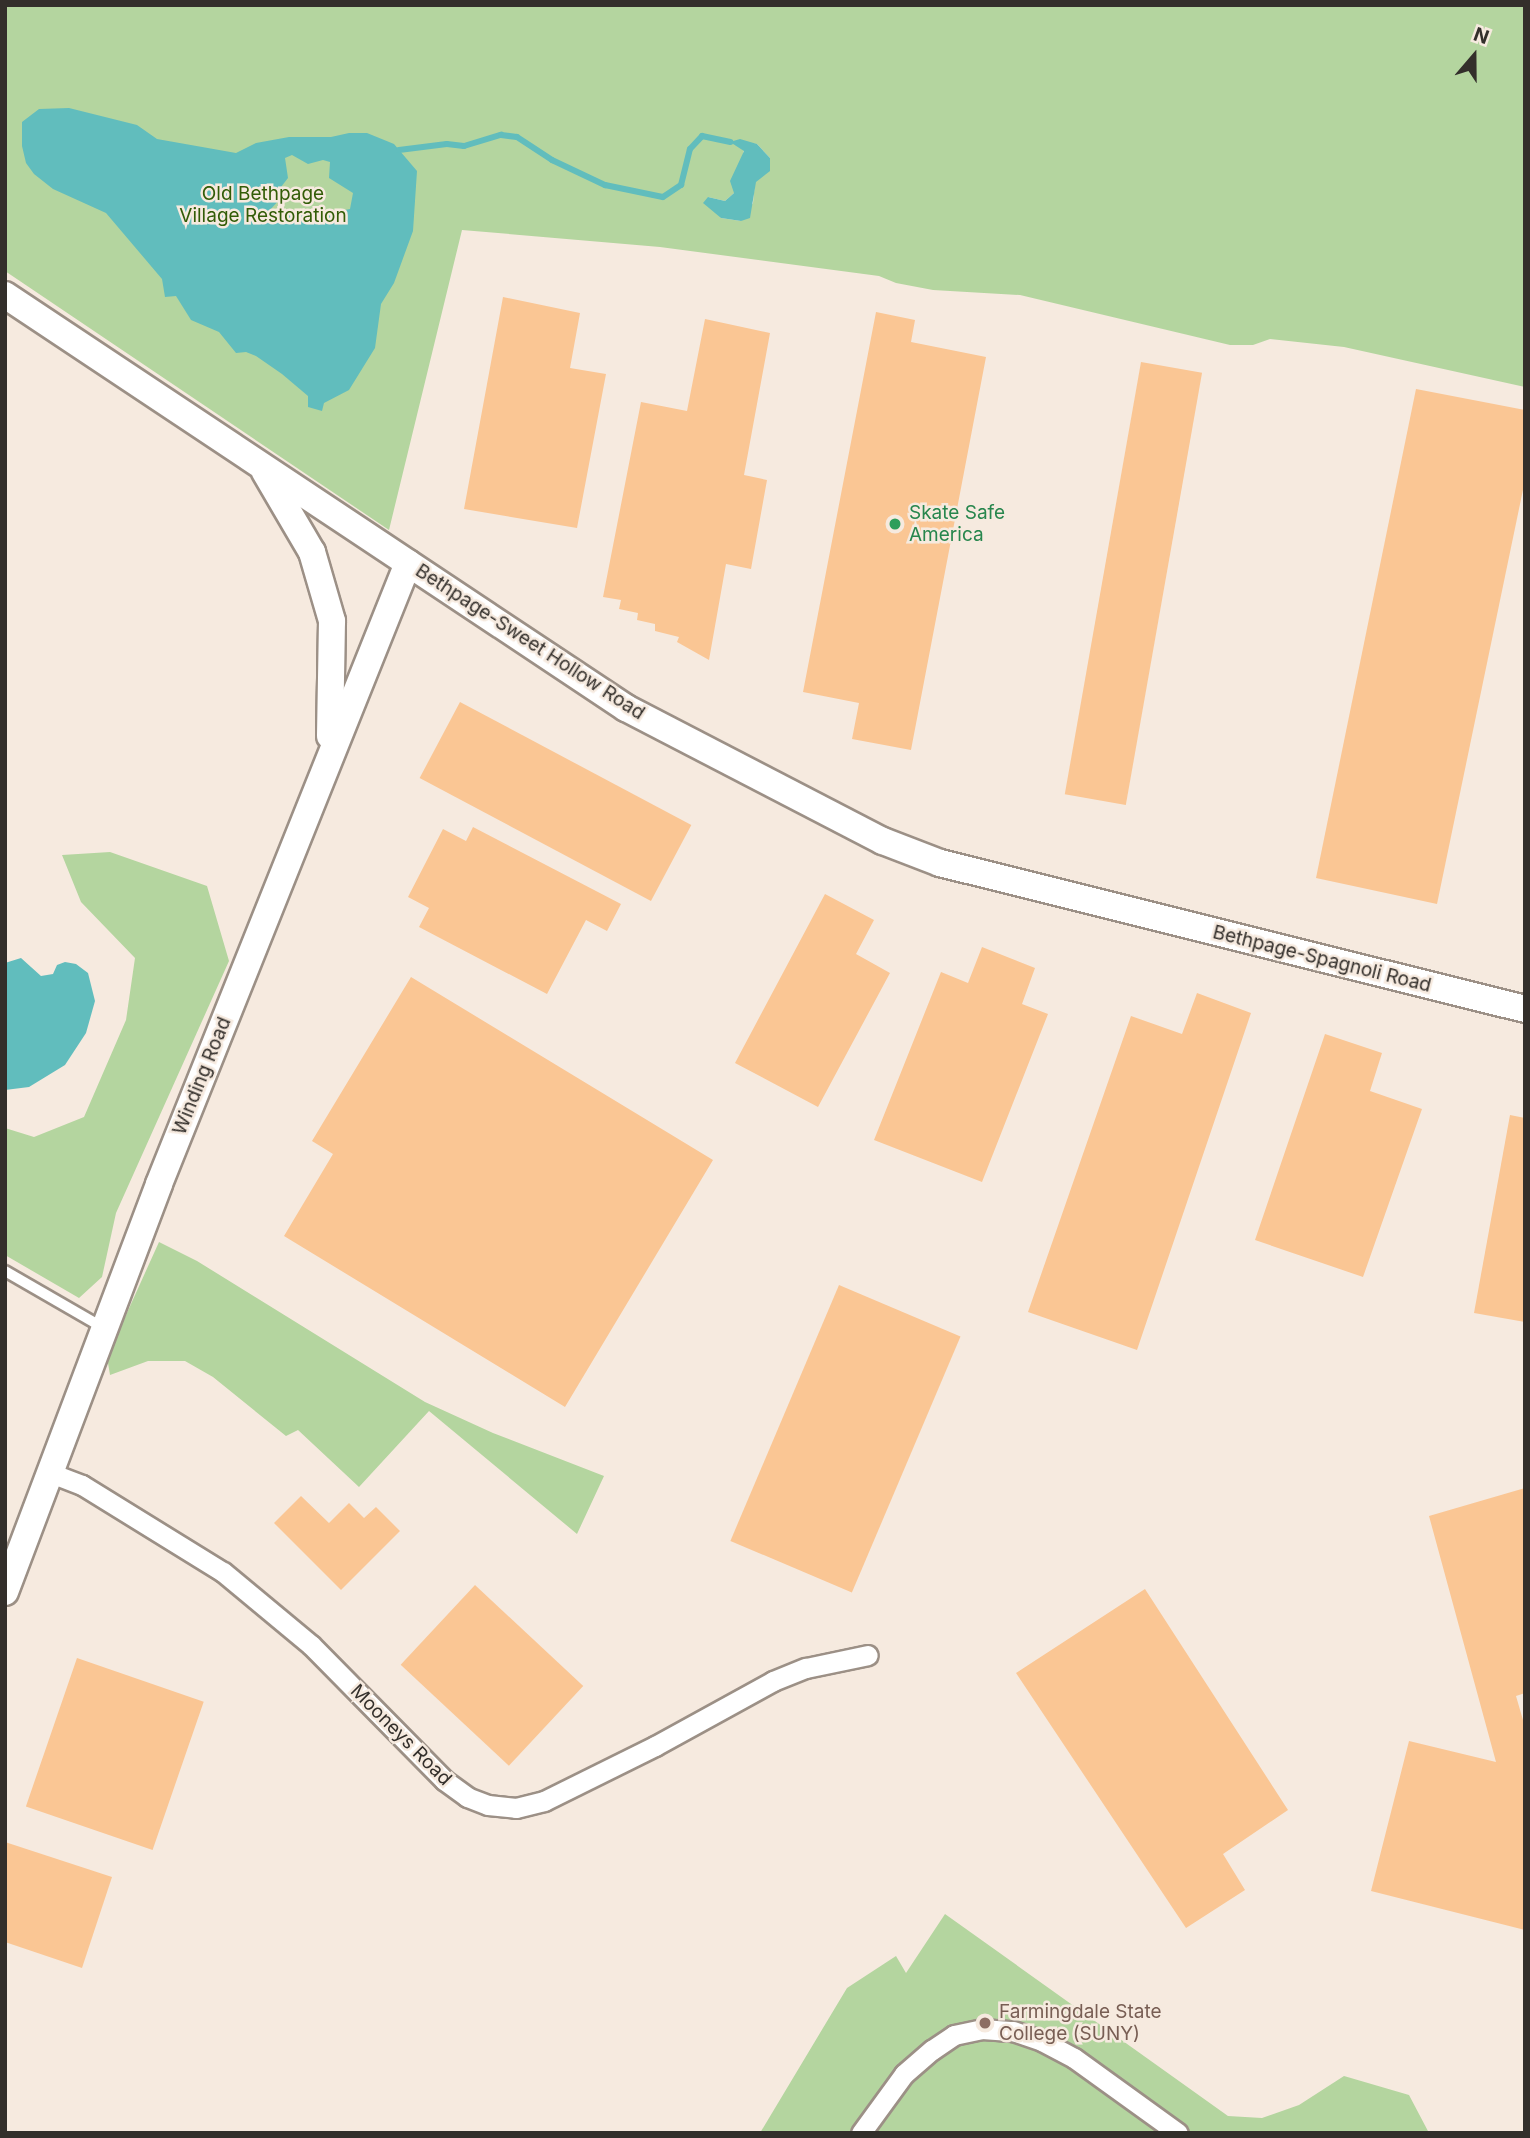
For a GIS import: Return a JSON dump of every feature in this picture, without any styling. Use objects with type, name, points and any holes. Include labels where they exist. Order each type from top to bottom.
[{"type":"main road","name":"Bethpage-Sweet Hollow Road","points":[[5,295],[626,708],[883,841],[940,863],[1138,913]]},
{"type":"main road","points":[[260,464],[312,552],[332,621],[329,759]]},
{"type":"main road","name":"Winding Road","points":[[5,1592],[103,1328],[408,563]]},
{"type":"main road","name":"Bethpage-Spagnoli Road","points":[[1138,913],[1515,1007]]},
{"type":"street","name":"Mooneys Road","points":[[48,1472],[82,1485],[223,1572],[311,1645],[444,1780],[467,1797],[488,1805],[516,1808],[544,1801],[655,1746],[773,1681],[806,1668],[868,1656]]},
{"type":"street","points":[[860,2133],[904,2074],[932,2050],[954,2035],[982,2029],[1013,2031],[1042,2041],[1074,2058],[1178,2133]]},
{"type":"lane","points":[[5,1271],[103,1328]]},
{"type":"green space","name":"Old Bethpage Village Restoration","points":[[5,5],[1525,5],[1525,387],[1344,347],[1270,339],[1253,345],[1230,345],[1020,295],[933,290],[896,283],[879,276],[660,247],[462,230],[389,530],[5,271]],"holes":[[[731,142],[757,144],[770,158],[755,182],[753,203],[741,221],[721,218],[708,197],[725,201],[734,193],[744,150]]]},
{"type":"green space","points":[[110,852],[207,886],[229,961],[116,1213],[102,1277],[79,1298],[5,1255],[5,1128],[34,1137],[84,1117],[126,1020],[135,958],[81,902],[62,855]]},
{"type":"green space","points":[[159,1242],[197,1261],[425,1402],[493,1433],[604,1476],[577,1534],[429,1411],[359,1487],[298,1430],[286,1436],[213,1377],[185,1361],[148,1361],[110,1375],[107,1357]]},
{"type":"green space","name":"Farmingdale State College (SUNY)","points":[[945,1914],[1228,2116],[1262,2118],[1299,2105],[1344,2076],[1409,2095],[1429,2133],[760,2133],[847,1988],[896,1956],[906,1973]]},
{"type":"water","points":[[69,108],[137,125],[157,139],[236,153],[256,143],[289,137],[331,137],[349,133],[367,133],[394,144],[417,171],[413,231],[394,283],[381,304],[375,348],[349,390],[324,403],[322,411],[308,407],[308,396],[282,374],[256,356],[246,352],[236,353],[219,332],[191,320],[176,296],[165,297],[162,279],[106,213],[53,189],[34,174],[26,163],[22,146],[22,122],[39,109]],"holes":[[[292,155],[308,164],[323,160],[330,162],[329,178],[353,193],[350,209],[330,213],[327,220],[292,212],[285,220],[272,216],[269,211],[280,199],[281,187],[288,178],[285,158]]]},
{"type":"water","points":[[740,139],[757,144],[770,158],[770,171],[756,182],[750,218],[741,221],[721,218],[703,203],[708,197],[725,201],[734,193],[730,181],[744,151],[730,142]]},
{"type":"water","points":[[21,958],[41,976],[53,974],[57,965],[65,962],[76,964],[88,973],[95,1001],[86,1033],[65,1065],[29,1087],[5,1090],[5,963]]},
{"type":"building","points":[[503,297],[580,313],[570,368],[606,374],[577,528],[464,509]]},
{"type":"building","name":"Skate Safe America","points":[[876,312],[915,320],[911,342],[986,357],[911,750],[852,739],[859,703],[803,692]]},
{"type":"building","points":[[705,319],[770,333],[744,475],[767,480],[751,569],[726,564],[709,660],[677,642],[679,637],[655,631],[655,624],[637,620],[638,613],[619,609],[621,600],[603,597],[641,402],[687,411]]},
{"type":"building","points":[[1141,362],[1202,373],[1126,805],[1065,794]]},
{"type":"building","points":[[1416,389],[1525,410],[1525,480],[1437,904],[1316,878]]},
{"type":"building","points":[[460,702],[691,825],[651,901],[420,778]]},
{"type":"building","points":[[473,827],[621,904],[607,931],[586,920],[547,994],[419,927],[429,908],[408,897],[443,829],[466,841]]},
{"type":"building","points":[[825,894],[874,920],[856,954],[890,973],[818,1107],[735,1063]]},
{"type":"building","points":[[982,947],[1035,968],[1022,1004],[1048,1014],[982,1182],[874,1140],[941,972],[968,983]]},
{"type":"building","points":[[411,977],[713,1160],[565,1407],[284,1236],[333,1154],[312,1141]]},
{"type":"building","points":[[1197,993],[1251,1013],[1137,1350],[1028,1312],[1131,1016],[1182,1034]]},
{"type":"building","points":[[1325,1034],[1382,1053],[1370,1091],[1422,1109],[1363,1277],[1255,1240]]},
{"type":"building","points":[[1510,1115],[1525,1118],[1525,1322],[1474,1313]]},
{"type":"building","points":[[839,1285],[961,1337],[852,1592],[730,1541]]},
{"type":"building","points":[[1525,1488],[1525,1693],[1516,1696],[1525,1727],[1525,1930],[1371,1891],[1409,1741],[1496,1762],[1429,1516]]},
{"type":"building","points":[[301,1496],[329,1523],[349,1503],[364,1518],[376,1507],[400,1531],[341,1590],[274,1523]]},
{"type":"building","points":[[475,1585],[583,1686],[509,1766],[401,1665]]},
{"type":"building","points":[[1145,1589],[1288,1810],[1223,1854],[1245,1890],[1186,1928],[1016,1673]]},
{"type":"building","points":[[77,1658],[204,1702],[153,1850],[26,1806]]},
{"type":"building","points":[[5,1842],[112,1877],[82,1968],[5,1942]]},
{"type":"waterway","points":[[399,150],[447,144],[464,146],[501,135],[517,137],[552,160],[605,185],[663,197],[681,185],[690,149],[702,136],[730,142]]},
{"type":"place","name":"Skate Safe America","points":[[895,524]]},
{"type":"place","name":"Farmingdale State College (SUNY)","points":[[985,2023]]}]
